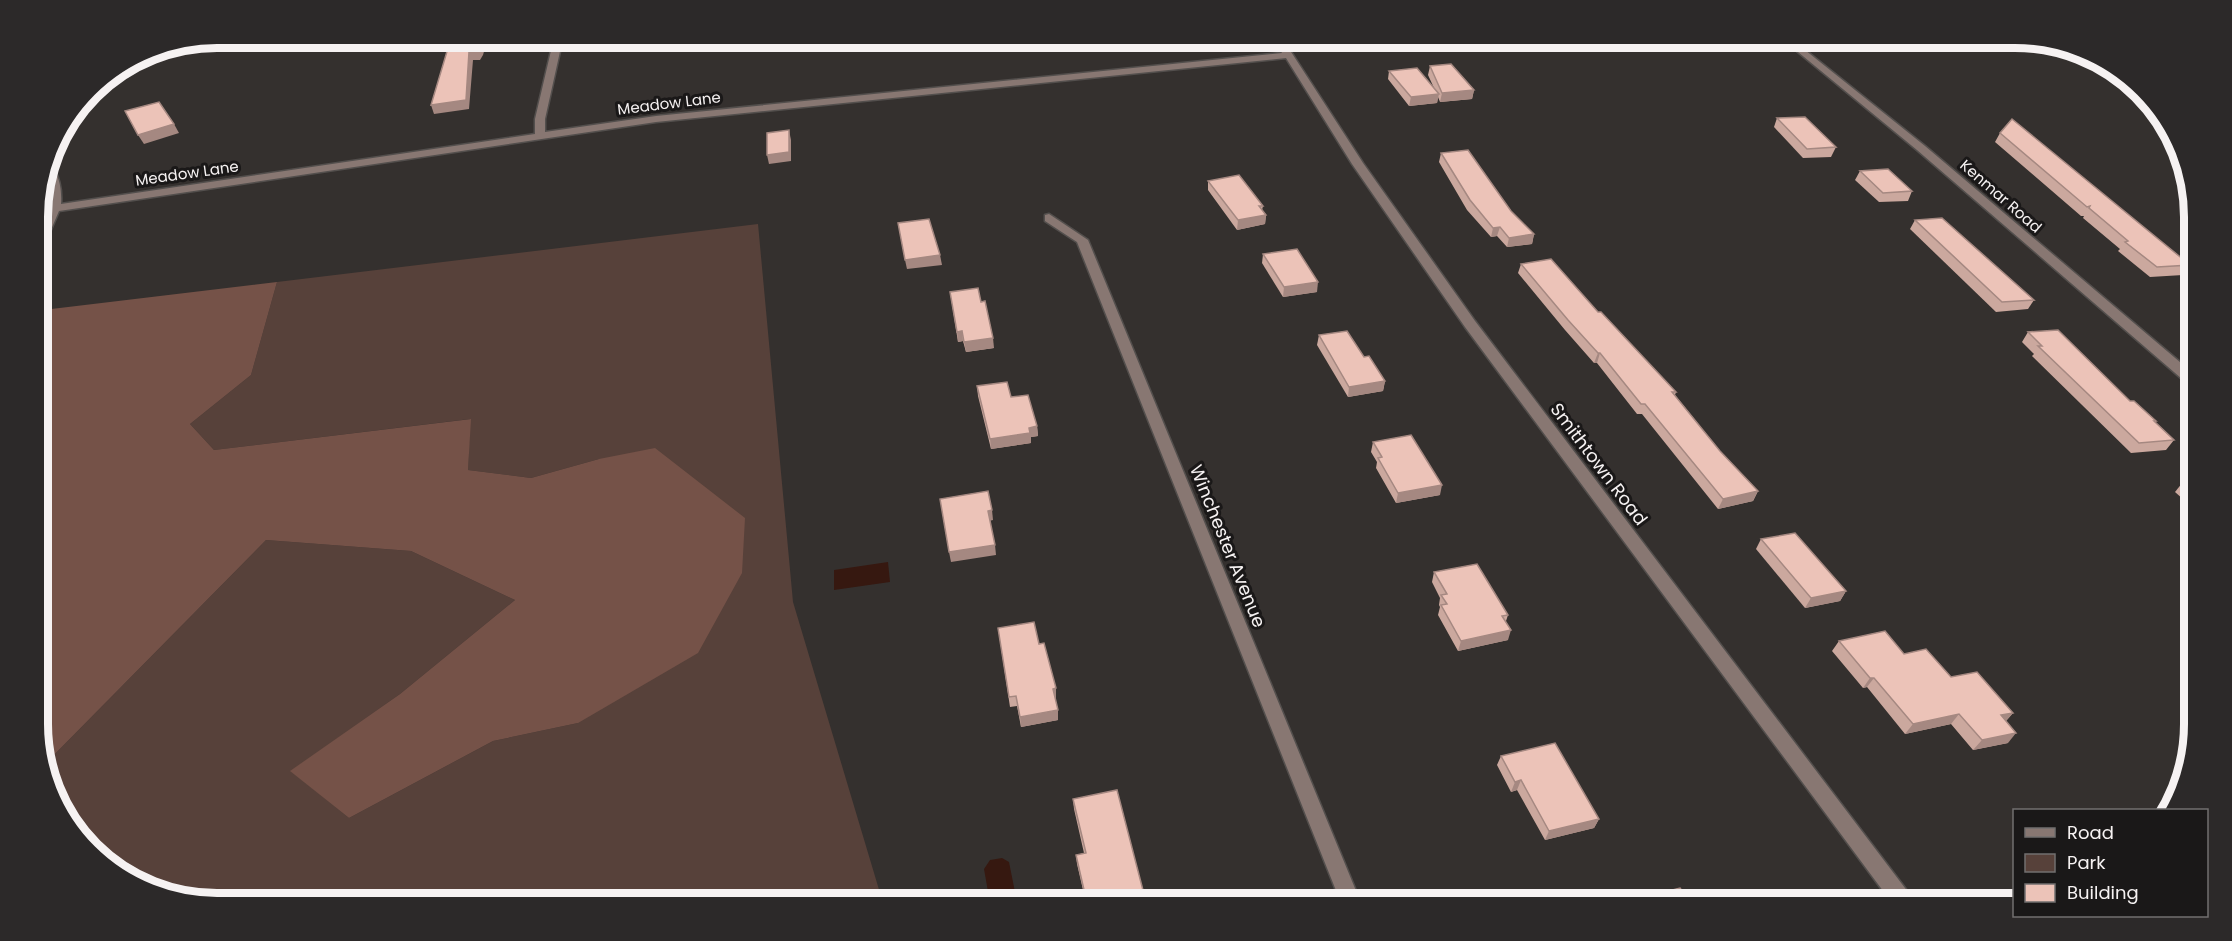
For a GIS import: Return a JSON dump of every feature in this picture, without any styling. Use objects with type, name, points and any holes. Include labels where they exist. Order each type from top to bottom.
[{"type":"street","points":[[540,136],[540,119],[556,48]]},
{"type":"street","name":"Smithtown Road","points":[[1284,48],[1358,164],[1470,324],[1897,893]]},
{"type":"street","name":"Kenmar Road","points":[[1797,48],[1912,141],[2184,373]]},
{"type":"street","name":"Meadow Lane","points":[[55,208],[687,115],[1289,55]]},
{"type":"street","points":[[48,224],[55,208],[55,185],[53,179]]},
{"type":"street","name":"Winchester Avenue","points":[[1049,218],[1082,240],[1347,893]]},
{"type":"green space","points":[[758,224],[793,602],[880,893],[195,892],[142,876],[123,865],[90,835],[76,818],[65,799],[51,758],[266,540],[411,551],[515,600],[400,694],[291,771],[349,818],[493,741],[578,723],[599,459],[531,478],[468,470],[470,419],[214,450],[190,424],[251,375],[277,282]]},
{"type":"shaded area","points":[[277,282],[251,375],[190,424],[214,450],[471,419],[468,470],[531,478],[599,459],[655,448],[745,518],[742,573],[698,653],[578,723],[493,741],[349,818],[290,771],[400,694],[515,600],[411,551],[266,540],[51,758],[48,724],[48,309]]},
{"type":"shaded area","points":[[888,562],[890,582],[834,590],[834,570]]},
{"type":"shaded area","points":[[1002,858],[1009,862],[1015,892],[1024,893],[988,893],[984,869],[990,860]]},
{"type":"building","points":[[448,48],[479,48],[477,51],[469,52],[466,100],[431,105]]},
{"type":"building","points":[[1451,64],[1474,90],[1442,93],[1430,66]]},
{"type":"building","points":[[1417,68],[1439,94],[1411,97],[1389,71]]},
{"type":"building","points":[[159,102],[174,124],[138,135],[125,111]]},
{"type":"building","points":[[1805,117],[1836,147],[1807,149],[1777,118]]},
{"type":"building","points":[[2012,119],[2184,260],[2184,265],[2157,267],[2125,242],[2128,241],[2089,208],[2090,206],[2087,207],[2000,133]]},
{"type":"building","points":[[789,130],[789,152],[767,155],[767,133]]},
{"type":"building","points":[[1468,150],[1511,211],[1534,234],[1509,238],[1500,227],[1493,228],[1470,200],[1441,153]]},
{"type":"building","points":[[1888,169],[1912,191],[1883,193],[1860,171]]},
{"type":"building","points":[[1239,175],[1263,206],[1259,206],[1266,215],[1238,220],[1208,181]]},
{"type":"building","points":[[1942,218],[2034,300],[2002,302],[1915,220]]},
{"type":"building","points":[[929,219],[940,255],[905,260],[898,223]]},
{"type":"building","points":[[1297,249],[1318,282],[1284,287],[1263,254]]},
{"type":"building","points":[[1551,259],[1598,312],[1601,312],[1676,392],[1672,392],[1720,451],[1758,491],[1723,499],[1645,404],[1641,404],[1600,353],[1568,320],[1521,264]]},
{"type":"building","points":[[978,288],[981,302],[985,301],[993,338],[964,342],[962,331],[957,332],[950,292]]},
{"type":"building","points":[[2058,330],[2130,401],[2134,401],[2174,440],[2139,443],[2038,346],[2042,346],[2028,332]]},
{"type":"building","points":[[1347,331],[1364,357],[1369,356],[1385,381],[1349,387],[1319,335]]},
{"type":"building","points":[[1007,382],[1011,397],[1028,395],[1037,426],[1029,428],[1030,433],[990,439],[977,386]]},
{"type":"building","points":[[1411,435],[1442,485],[1398,493],[1378,458],[1382,457],[1373,442]]},
{"type":"building","points":[[988,491],[992,510],[988,511],[995,545],[949,552],[940,499]]},
{"type":"building","points":[[1795,533],[1846,591],[1811,598],[1761,539]]},
{"type":"building","points":[[1477,564],[1508,615],[1502,616],[1511,630],[1461,641],[1441,605],[1447,604],[1441,595],[1447,594],[1434,572]]},
{"type":"building","points":[[1034,622],[1039,644],[1044,643],[1056,688],[1053,689],[1058,710],[1020,717],[1016,696],[1009,697],[998,628]]},
{"type":"building","points":[[1885,631],[1904,654],[1926,649],[1951,677],[1977,672],[2013,713],[2001,715],[2016,733],[1982,740],[1959,714],[1913,724],[1839,641]]},
{"type":"building","points":[[1555,743],[1599,819],[1549,831],[1521,780],[1515,782],[1501,756]]},
{"type":"building","points":[[1117,790],[1144,893],[1085,893],[1076,855],[1086,853],[1073,799]]},
{"type":"building","points":[[1680,888],[1683,893],[1660,893]]}]
